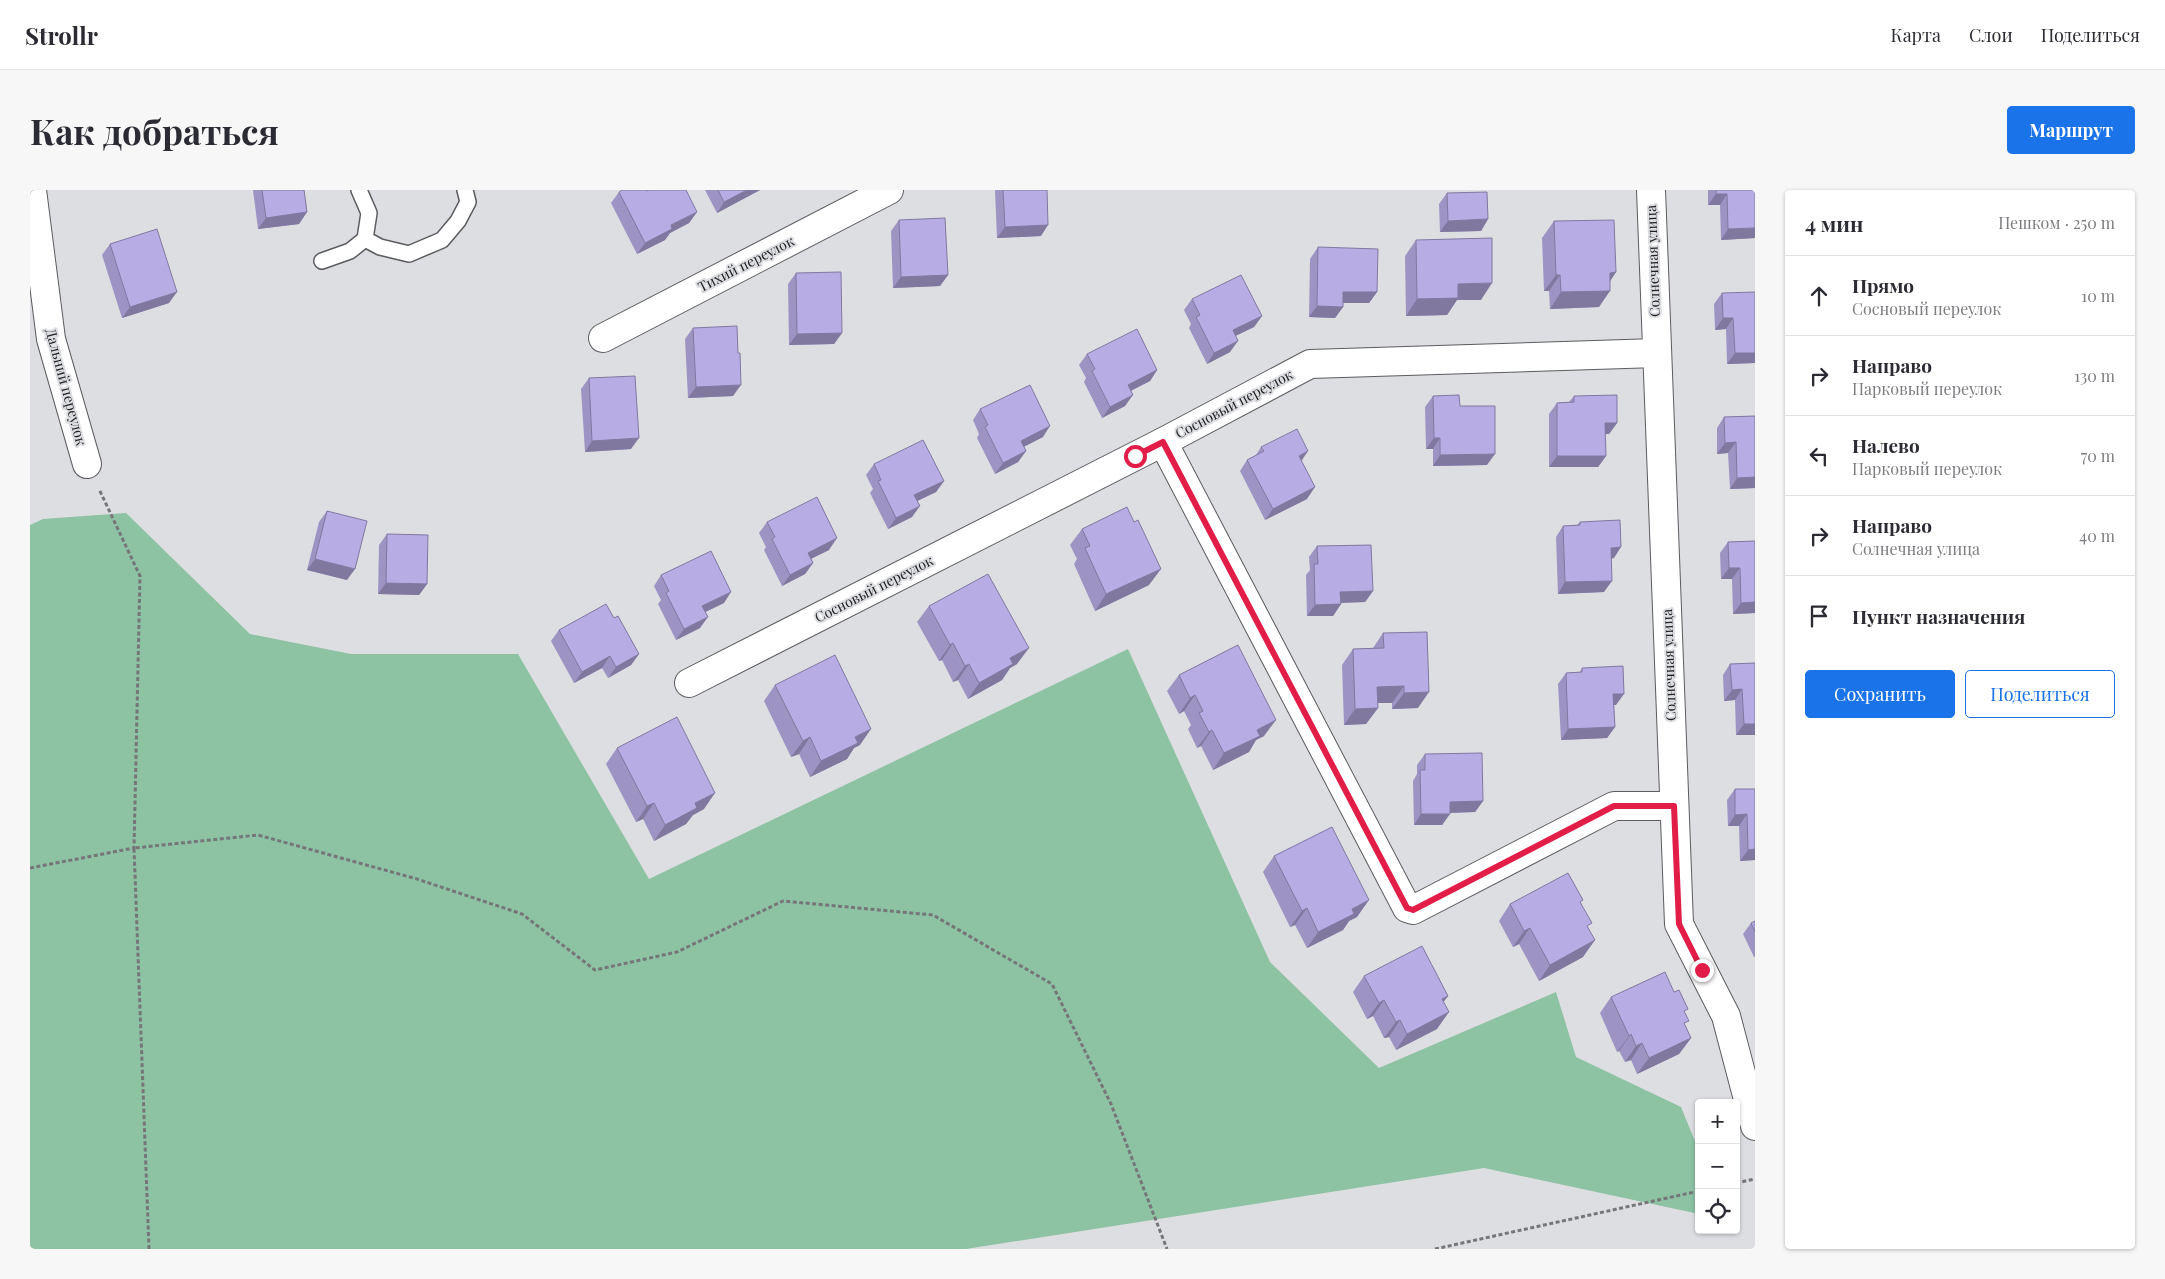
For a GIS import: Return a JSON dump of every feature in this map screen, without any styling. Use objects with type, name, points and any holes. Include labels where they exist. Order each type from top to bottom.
[{"type":"street","name":"Дальний переулок","points":[[32,190],[51,339],[87,464]]},
{"type":"street","name":"Тихий переулок","points":[[603,338],[889,190]]},
{"type":"street","name":"Солнечная улица","points":[[1651,190],[1679,924],[1726,1016],[1755,1126]]},
{"type":"street","name":"Сосновый переулок","points":[[689,683],[1163,442],[1310,364],[1657,353]]},
{"type":"street","points":[[1163,442],[1407,908],[1413,910],[1614,806],[1674,806]]},
{"type":"lane","points":[[322,261],[350,251],[365,239],[369,212],[359,190]]},
{"type":"lane","points":[[365,239],[380,247],[409,254],[442,240],[458,221],[468,202],[464,190]]},
{"type":"path","points":[[87,464],[140,576],[134,848],[149,1249]]},
{"type":"path","points":[[30,868],[134,848],[258,835],[417,879],[522,914],[596,970],[677,952],[783,901],[933,915],[1052,984],[1111,1104],[1167,1249]]},
{"type":"path","points":[[1740,1182],[1755,1179]]},
{"type":"path","points":[[1435,1249],[1695,1192]]},
{"type":"green space","points":[[126,513],[250,634],[351,654],[518,654],[649,879],[1128,649],[1270,962],[1379,1068],[1556,992],[1576,1057],[1681,1107],[1695,1141],[1695,1213],[1484,1168],[966,1249],[30,1249],[30,525],[43,519]]},
{"type":"building","points":[[262,190],[304,190],[307,212],[266,218]]},
{"type":"building","points":[[622,190],[686,190],[697,212],[671,225],[672,229],[645,243],[619,192]]},
{"type":"building","points":[[718,190],[747,190],[724,202]]},
{"type":"building","points":[[1003,190],[1047,190],[1048,225],[1005,227]]},
{"type":"building","points":[[1716,190],[1755,190],[1755,228],[1728,229],[1727,194],[1716,194]]},
{"type":"building","points":[[1487,192],[1488,219],[1448,221],[1447,193]]},
{"type":"building","points":[[945,218],[948,275],[901,277],[899,220]]},
{"type":"building","points":[[1614,220],[1616,272],[1610,273],[1610,291],[1561,292],[1560,275],[1556,275],[1554,221]]},
{"type":"building","points":[[157,229],[177,292],[130,307],[110,244]]},
{"type":"building","points":[[1492,238],[1492,283],[1458,284],[1458,298],[1417,299],[1416,240]]},
{"type":"building","points":[[1318,247],[1378,249],[1377,292],[1343,292],[1343,307],[1317,306]]},
{"type":"building","points":[[841,272],[842,333],[797,334],[796,273]]},
{"type":"building","points":[[1241,275],[1262,316],[1233,330],[1238,341],[1214,353],[1196,317],[1200,315],[1192,299]]},
{"type":"building","points":[[1755,292],[1755,353],[1735,353],[1733,318],[1723,318],[1722,293]]},
{"type":"building","points":[[737,326],[741,385],[696,387],[693,328]]},
{"type":"building","points":[[1137,329],[1157,370],[1128,385],[1133,395],[1110,407],[1092,371],[1095,369],[1087,354]]},
{"type":"building","points":[[635,376],[639,438],[592,441],[589,378]]},
{"type":"building","points":[[1030,385],[1050,426],[1021,441],[1026,451],[1003,463],[985,427],[988,425],[980,409]]},
{"type":"building","points":[[1459,395],[1460,406],[1495,406],[1495,454],[1440,455],[1440,438],[1434,438],[1433,396]]},
{"type":"building","points":[[1617,395],[1617,423],[1605,423],[1606,456],[1557,456],[1557,403],[1574,402],[1574,396]]},
{"type":"building","points":[[1755,416],[1755,477],[1737,478],[1736,442],[1725,443],[1724,417]]},
{"type":"building","points":[[1297,429],[1308,451],[1299,456],[1315,487],[1273,509],[1247,460],[1264,451],[1261,447]]},
{"type":"building","points":[[923,440],[944,481],[914,495],[920,506],[896,518],[878,481],[881,480],[874,464]]},
{"type":"building","points":[[817,497],[837,538],[808,553],[813,563],[790,575],[772,539],[775,537],[767,522]]},
{"type":"building","points":[[1127,507],[1134,522],[1138,520],[1161,569],[1106,594],[1085,548],[1090,546],[1082,529]]},
{"type":"building","points":[[327,511],[367,521],[355,569],[315,559]]},
{"type":"building","points":[[1620,520],[1621,547],[1611,548],[1612,581],[1565,582],[1563,526],[1580,525],[1580,522]]},
{"type":"building","points":[[387,534],[428,535],[427,584],[386,583]]},
{"type":"building","points":[[1755,541],[1755,602],[1741,603],[1740,568],[1729,568],[1728,542]]},
{"type":"building","points":[[1371,545],[1373,591],[1340,592],[1341,604],[1315,605],[1314,564],[1318,564],[1317,546]]},
{"type":"building","points":[[711,551],[731,592],[702,606],[708,617],[684,629],[666,593],[669,591],[661,575]]},
{"type":"building","points":[[988,574],[1029,648],[1010,658],[1013,664],[979,683],[969,664],[965,666],[953,643],[950,645],[929,606]]},
{"type":"building","points":[[606,604],[614,618],[618,616],[639,654],[616,667],[610,656],[582,672],[559,630]]},
{"type":"building","points":[[1427,632],[1429,692],[1404,693],[1404,686],[1377,687],[1378,708],[1355,709],[1353,649],[1384,648],[1383,633]]},
{"type":"building","points":[[1238,645],[1276,720],[1257,730],[1260,736],[1224,753],[1212,730],[1209,732],[1199,713],[1203,711],[1195,695],[1190,698],[1179,675]]},
{"type":"building","points":[[835,655],[871,729],[855,737],[858,743],[821,761],[810,737],[803,741],[775,685]]},
{"type":"building","points":[[1755,663],[1755,724],[1744,724],[1742,689],[1732,690],[1730,664]]},
{"type":"building","points":[[1623,666],[1624,694],[1613,694],[1615,727],[1568,729],[1566,673],[1582,672],[1582,668]]},
{"type":"building","points":[[677,717],[715,793],[695,803],[697,808],[665,825],[654,803],[647,806],[617,748]]},
{"type":"building","points":[[1482,753],[1483,801],[1450,802],[1450,814],[1421,814],[1420,770],[1425,770],[1425,754]]},
{"type":"building","points":[[1735,789],[1755,789],[1755,849],[1748,850],[1747,814],[1735,815]]},
{"type":"building","points":[[1332,827],[1369,900],[1352,909],[1354,914],[1318,932],[1307,908],[1302,911],[1274,856]]},
{"type":"building","points":[[1568,873],[1583,900],[1580,902],[1592,923],[1587,926],[1595,940],[1550,965],[1530,928],[1524,931],[1510,904]]},
{"type":"building","points":[[1755,921],[1755,932],[1751,923]]},
{"type":"building","points":[[1422,946],[1448,996],[1442,999],[1449,1012],[1407,1034],[1400,1020],[1396,1022],[1384,1000],[1379,1003],[1364,976]]},
{"type":"building","points":[[1665,972],[1674,992],[1679,990],[1688,1009],[1684,1011],[1689,1021],[1684,1023],[1691,1038],[1649,1058],[1642,1043],[1636,1046],[1631,1034],[1629,1036],[1611,997]]},
{"type":"route","points":[[1135,456],[1163,442],[1407,908],[1413,910],[1614,806],[1674,806],[1679,924],[1702,970]]}]
